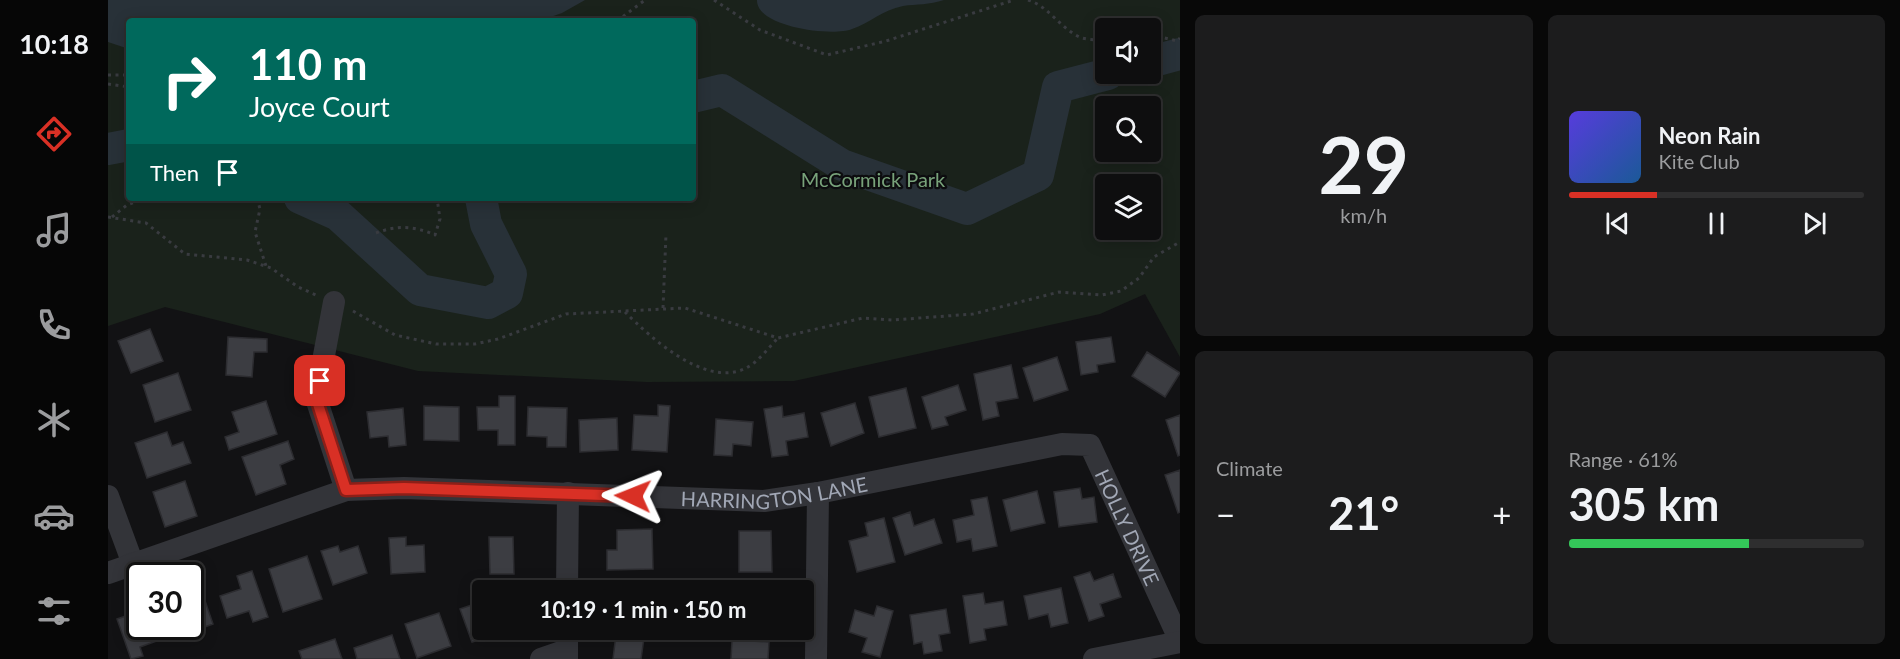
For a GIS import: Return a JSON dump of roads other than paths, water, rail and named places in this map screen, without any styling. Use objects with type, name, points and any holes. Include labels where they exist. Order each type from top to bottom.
[{"type":"street","points":[[334,302],[316,398],[346,490]]},
{"type":"street","name":"HARRINGTON LANE","points":[[139,562],[346,490],[404,488],[764,501],[818,493],[1062,444],[1089,445]]},
{"type":"street","name":"HOLLY DRIVE","points":[[1089,445],[1180,642]]},
{"type":"street","points":[[567,580],[568,493]]},
{"type":"street","points":[[816,659],[818,493]]},
{"type":"street","points":[[108,496],[132,562]]},
{"type":"street","name":"HARRINGTON LANE","points":[[108,573],[126,567]]},
{"type":"street","points":[[1094,659],[1180,642]]},
{"type":"street","points":[[541,659],[567,646]]},
{"type":"waterway","points":[[1161,59],[1180,54]]},
{"type":"waterway","points":[[696,96],[722,90],[842,165],[967,209],[1038,175],[1058,87],[1095,77]]},
{"type":"waterway","points":[[108,149],[126,146]]},
{"type":"waterway","points":[[307,201],[338,215],[420,290],[488,303],[507,293],[511,274],[486,224],[482,201]]},
{"type":"park label","name":"McCormick Park","points":[[873,179]]}]
